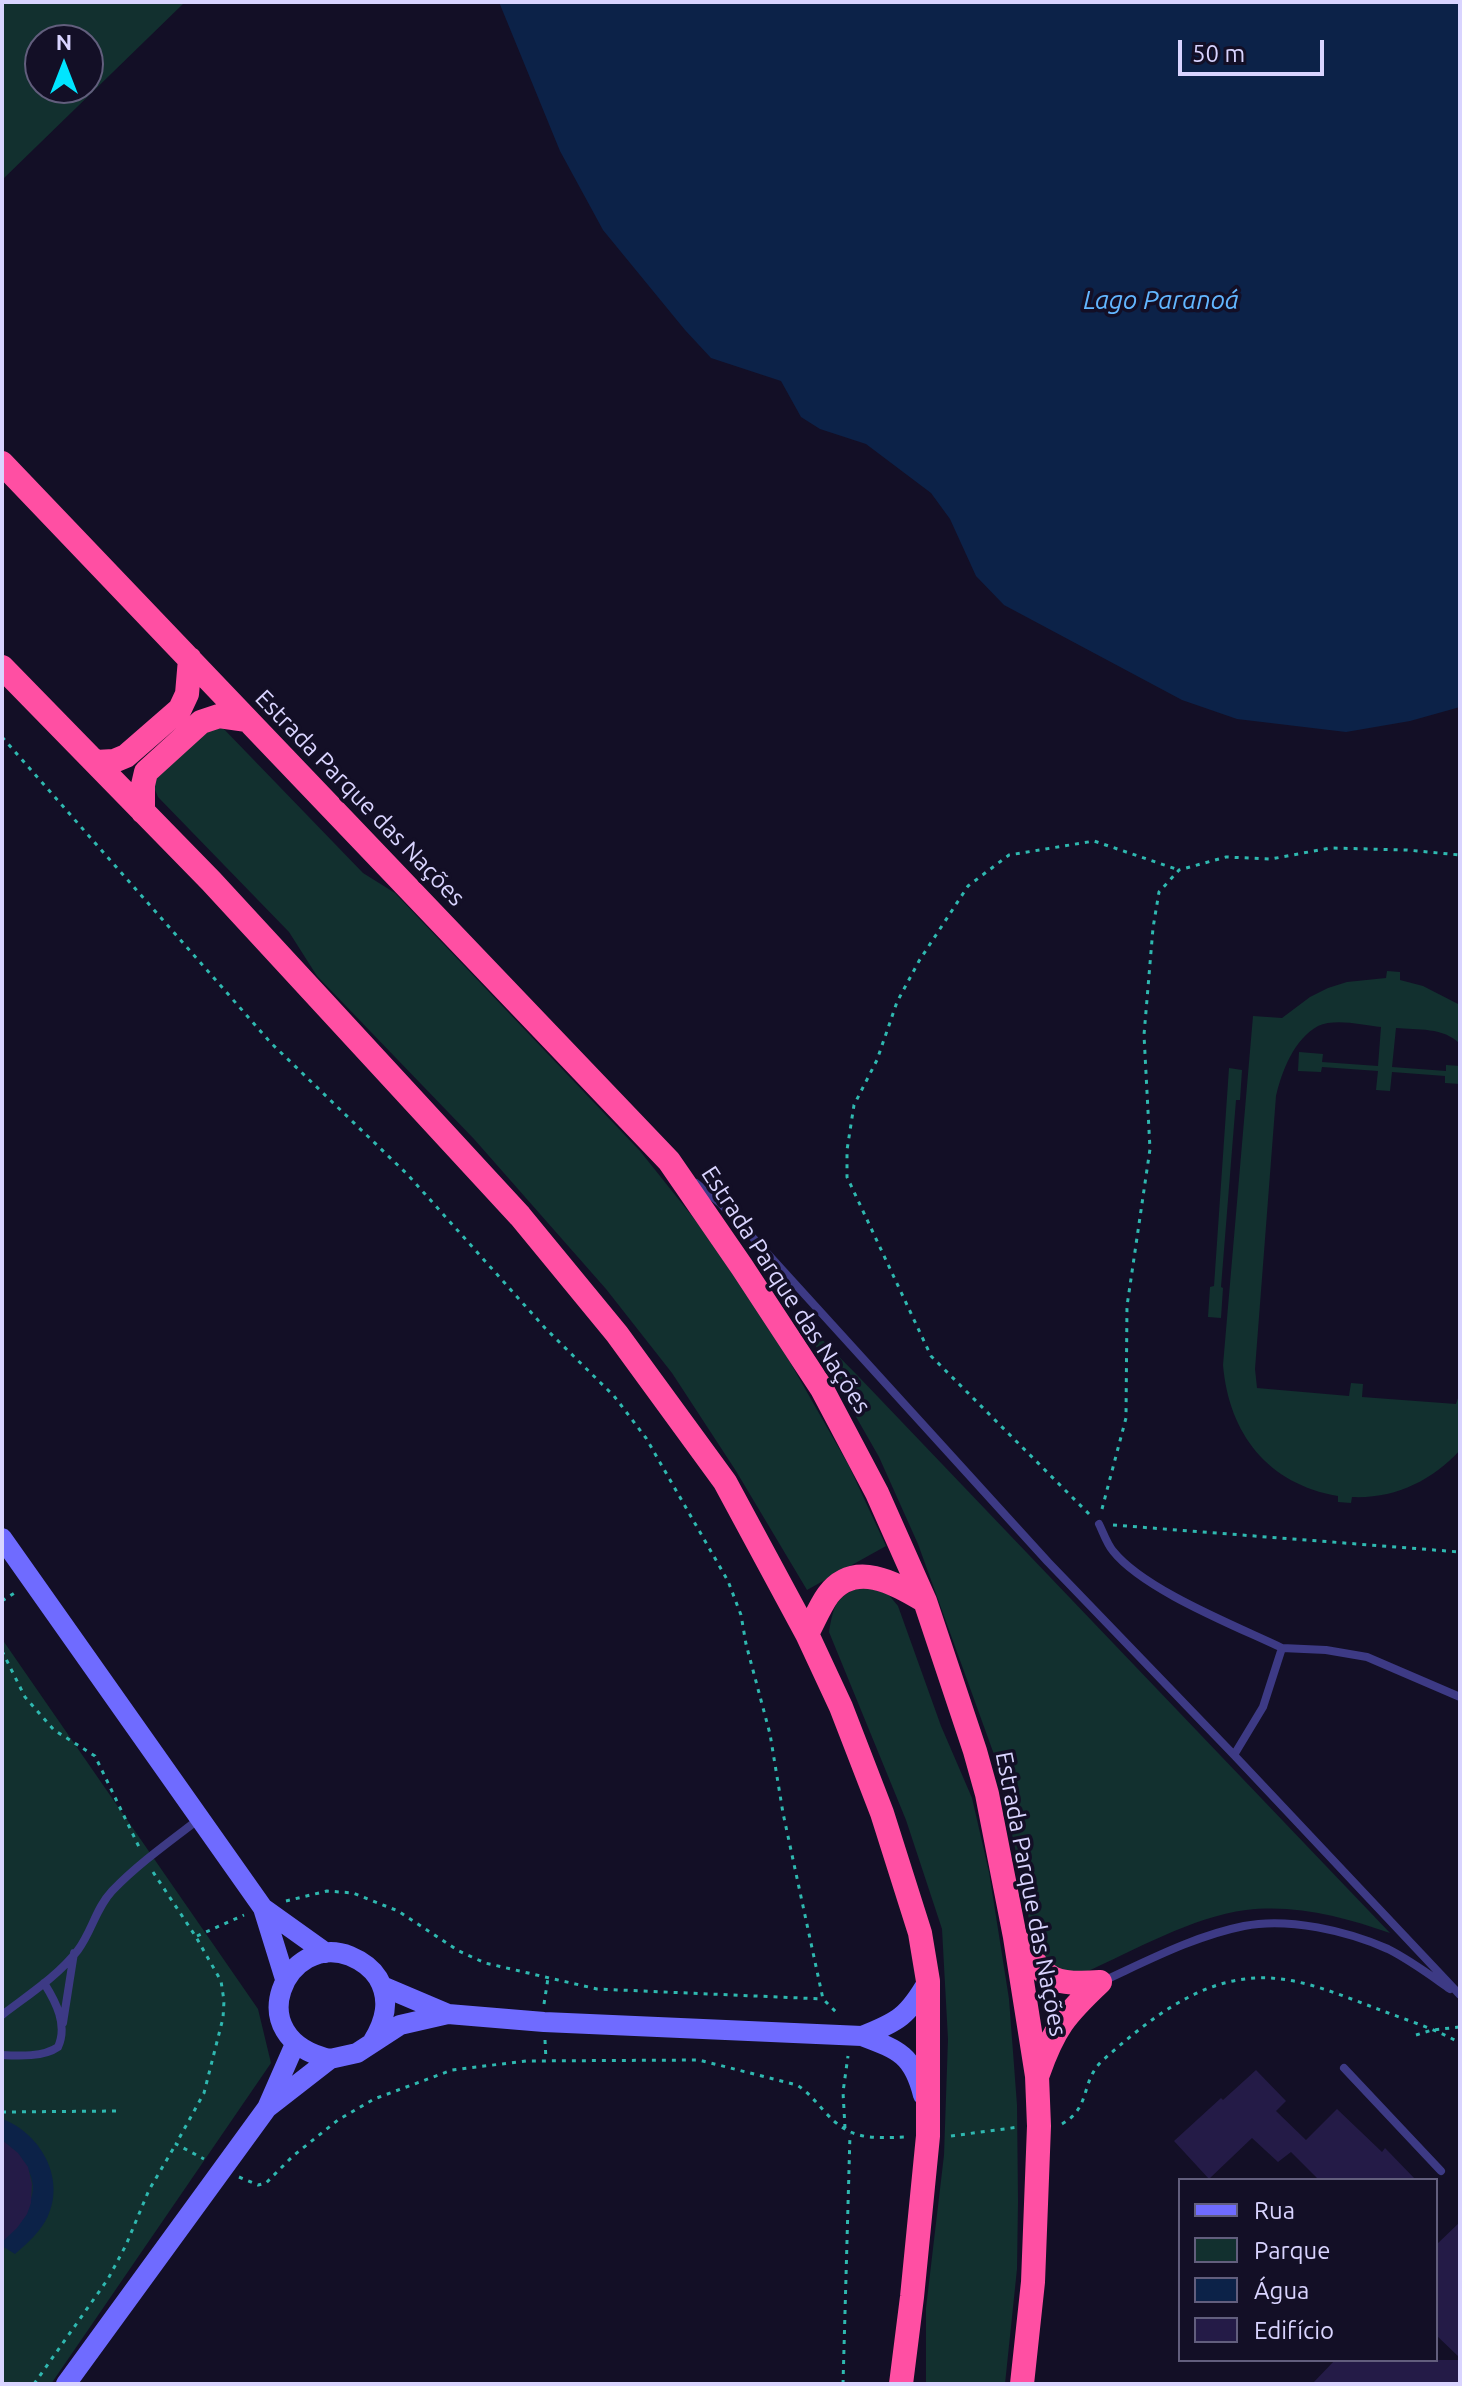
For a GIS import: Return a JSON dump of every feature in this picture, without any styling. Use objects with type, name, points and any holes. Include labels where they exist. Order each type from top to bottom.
[{"type":"highway","name":"Estrada Parque das Nações","points":[[2,463],[669,1161],[822,1389],[877,1493],[925,1601],[987,1794],[1015,1937],[1037,2076],[1039,2126],[1033,2282],[1022,2384]]},
{"type":"highway","points":[[96,762],[114,761],[126,756],[180,709],[187,694],[190,659]]},
{"type":"highway","points":[[2,667],[222,892],[520,1216],[617,1334],[725,1482],[807,1634],[841,1707],[882,1813],[920,1933],[928,1981],[937,2127],[901,2384]]},
{"type":"highway","points":[[143,812],[146,772],[201,722],[219,716],[247,720]]},
{"type":"highway","points":[[807,1634],[830,1593],[849,1579],[866,1576],[891,1582],[925,1601]]},
{"type":"highway","points":[[1015,1937],[1051,1980],[1070,1985],[1100,1982]]},
{"type":"highway","points":[[1037,2076],[1059,2024],[1100,1982]]},
{"type":"highway","points":[[911,2384],[912,2297]]},
{"type":"street","points":[[2,1538],[263,1908],[285,1979]]},
{"type":"street","points":[[263,1908],[326,1953]]},
{"type":"street","points":[[372,2041],[383,2025],[386,2005],[382,1986],[373,1971],[360,1960],[344,1953],[310,1957],[296,1966],[285,1979],[279,1995],[279,2013],[284,2030],[295,2044],[311,2055],[330,2059],[357,2053],[400,2025],[448,2014],[544,2022],[857,2036],[891,2046],[911,2063],[937,2127]]},
{"type":"street","points":[[857,2036],[895,2023],[917,2000],[928,1981]]},
{"type":"street","points":[[382,1986],[448,2014]]},
{"type":"street","points":[[66,2384],[267,2108],[295,2044]]},
{"type":"street","points":[[267,2108],[330,2059]]},
{"type":"lane","points":[[669,1161],[721,1204],[1048,1562],[1460,1996]]},
{"type":"lane","points":[[1099,1524],[1113,1551],[1143,1578],[1282,1648],[1326,1650],[1367,1657],[1460,1697]]},
{"type":"lane","points":[[1234,1755],[1263,1707],[1282,1648]]},
{"type":"lane","points":[[2,2015],[44,1983],[74,1953],[112,1891],[199,1818]]},
{"type":"lane","points":[[1100,1982],[1210,1935],[1247,1926],[1299,1924],[1357,1937],[1387,1949],[1412,1962],[1460,1996]]},
{"type":"lane","points":[[2,2055],[52,2052],[58,2047],[74,1953]]},
{"type":"lane","points":[[44,1983],[53,1998],[62,2027]]},
{"type":"lane","points":[[1344,2068],[1441,2171]]},
{"type":"path","points":[[2,737],[271,1043],[408,1175],[545,1328],[614,1396],[646,1438],[728,1581],[741,1615],[770,1734],[783,1813],[823,1999],[857,2036],[843,2092],[845,2131]]},
{"type":"path","points":[[1179,870],[1094,841],[1009,855],[968,886],[919,961],[897,1002],[877,1060],[854,1105],[847,1150],[847,1177],[931,1356],[1099,1524],[1460,1552]]},
{"type":"path","points":[[1099,1524],[1126,1418],[1127,1306],[1150,1149],[1144,1035],[1159,892],[1179,870],[1226,857],[1271,859],[1330,848],[1460,855]]},
{"type":"path","points":[[2,1601],[20,1590]]},
{"type":"path","points":[[2,1651],[25,1697],[54,1730],[95,1756],[142,1853]]},
{"type":"path","points":[[34,2384],[108,2279],[149,2190],[204,2093],[224,2009],[221,1981],[151,1869]]},
{"type":"path","points":[[196,1937],[263,1908],[327,1891],[353,1893],[398,1911],[459,1951],[485,1963],[548,1978],[597,1989],[823,1999]]},
{"type":"path","points":[[544,2004],[548,1978]]},
{"type":"path","points":[[1062,2124],[1075,2117],[1082,2105],[1091,2072],[1131,2035],[1177,2003],[1236,1980],[1257,1978],[1301,1983],[1353,1999],[1460,2043]]},
{"type":"path","points":[[1416,2035],[1460,2027]]},
{"type":"path","points":[[176,2144],[258,2185],[266,2183],[293,2156],[338,2120],[374,2099],[452,2070],[526,2061],[699,2060],[797,2085],[850,2134],[867,2138],[913,2137]]},
{"type":"path","points":[[2,2112],[117,2111]]},
{"type":"path","points":[[937,2127],[1017,2127]]},
{"type":"path","points":[[843,2384],[850,2134]]},
{"type":"green space","points":[[2,2],[185,2],[104,81],[104,24],[24,24],[24,104],[80,104],[2,180]]},
{"type":"green space","points":[[220,725],[363,873],[395,893],[640,1151],[708,1236],[774,1334],[849,1466],[886,1546],[807,1590],[736,1471],[672,1373],[606,1289],[474,1139],[317,976],[289,932],[158,797],[153,785],[155,774],[202,726]]},
{"type":"green space","points":[[1387,971],[1400,972],[1400,980],[1423,986],[1460,1005],[1460,1044],[1438,1032],[1396,1028],[1392,1067],[1446,1071],[1446,1065],[1460,1066],[1460,1084],[1445,1083],[1445,1076],[1392,1072],[1390,1091],[1376,1090],[1378,1071],[1322,1067],[1321,1072],[1298,1071],[1299,1052],[1323,1054],[1322,1062],[1378,1066],[1381,1027],[1332,1022],[1318,1026],[1296,1047],[1276,1096],[1255,1369],[1257,1388],[1349,1396],[1351,1383],[1363,1384],[1362,1397],[1456,1404],[1460,1392],[1460,1450],[1437,1471],[1411,1486],[1383,1495],[1352,1497],[1351,1503],[1338,1502],[1338,1496],[1291,1480],[1256,1452],[1234,1413],[1227,1390],[1223,1365],[1253,1016],[1282,1018],[1328,988],[1347,982],[1386,978]]},
{"type":"green space","points":[[1229,1068],[1242,1070],[1240,1100],[1236,1100],[1221,1318],[1208,1317],[1210,1287],[1214,1286]]},
{"type":"green space","points":[[798,1315],[1390,1933],[1320,1913],[1283,1909],[1246,1910],[1185,1927],[1086,1972],[1049,1966],[1032,1943],[1026,1899],[996,1760],[918,1544],[879,1457]]},
{"type":"green space","points":[[863,1586],[888,1594],[898,1606],[941,1726],[972,1798],[989,1872],[1009,1999],[1017,2105],[1017,2269],[1005,2384],[926,2384],[926,2308],[944,2155],[948,2039],[942,1929],[906,1820],[829,1632],[838,1602]]},
{"type":"green space","points":[[2,1639],[258,2009],[271,2063],[51,2384],[2,2384]]},
{"type":"water","name":"Lago Paranoá","points":[[499,2],[1460,2],[1460,707],[1410,721],[1346,732],[1237,719],[1182,700],[1004,605],[976,576],[950,519],[931,493],[866,444],[820,429],[801,417],[781,381],[711,358],[685,330],[603,230],[560,151]]},
{"type":"water","points":[[2,2119],[15,2125],[38,2145],[46,2158],[54,2186],[48,2216],[34,2236],[15,2254],[2,2246],[3,2240],[28,2205],[33,2187],[23,2160],[2,2141]]},
{"type":"building","points":[[1256,2070],[1286,2101],[1276,2111],[1306,2140],[1337,2109],[1382,2152],[1385,2148],[1414,2178],[1317,2178],[1291,2152],[1278,2162],[1252,2138],[1208,2178],[1174,2141],[1221,2098],[1223,2100]]},
{"type":"building","points":[[2,2140],[18,2153],[28,2167],[32,2184],[27,2214],[2,2242]]},
{"type":"building","points":[[1460,2222],[1460,2358],[1438,2337],[1438,2243]]},
{"type":"building","points":[[1460,2360],[1460,2384],[1312,2384],[1333,2362]]}]
